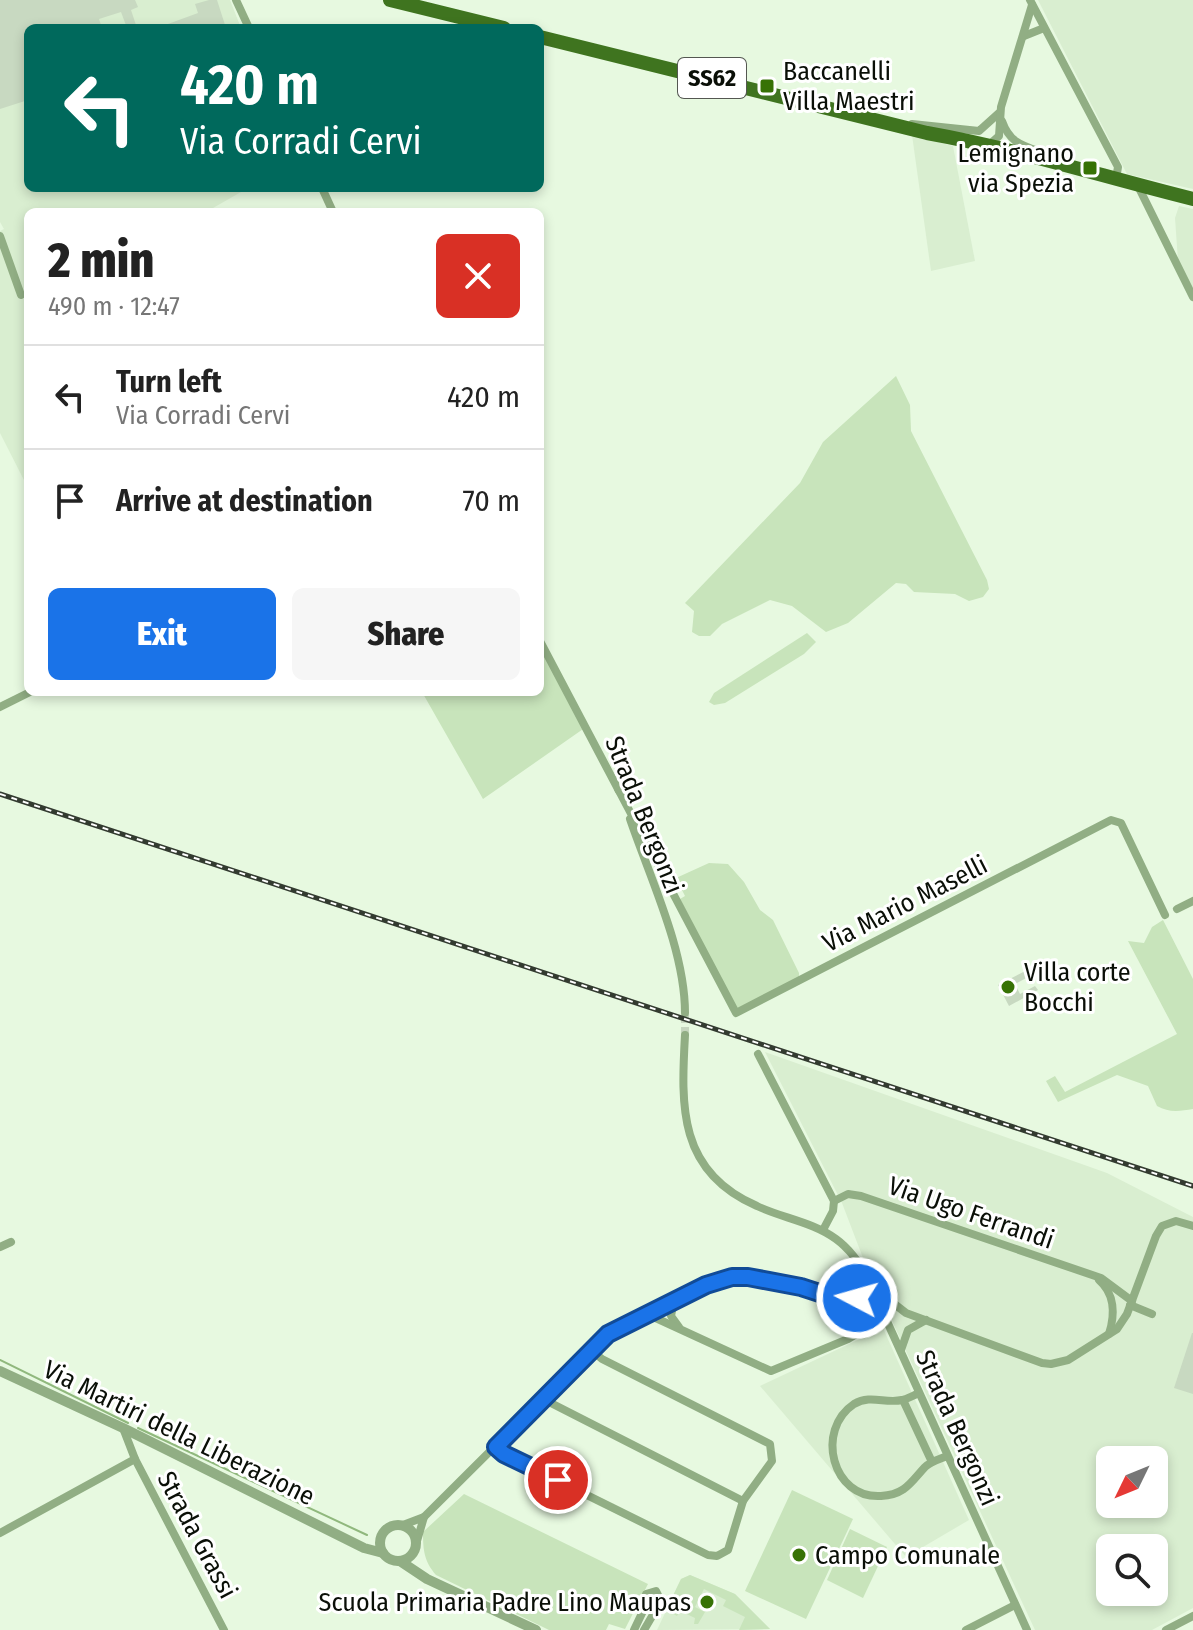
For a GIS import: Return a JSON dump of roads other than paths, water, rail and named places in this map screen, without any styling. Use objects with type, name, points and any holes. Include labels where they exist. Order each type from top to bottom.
[{"type":"main road","points":[[390,0],[488,24]]},
{"type":"main road","name":"SS62","points":[[544,38],[883,122],[990,144],[1087,173],[1193,199]]},
{"type":"street","points":[[236,0],[247,24]]},
{"type":"street","points":[[1031,2],[1118,167],[1116,180]]},
{"type":"street","points":[[990,144],[989,129],[1000,113],[1024,36],[1031,2]]},
{"type":"street","points":[[1024,36],[1044,28]]},
{"type":"street","points":[[883,122],[979,131],[1000,113]]},
{"type":"street","points":[[1000,113],[1009,137],[1017,144],[1087,173]]},
{"type":"street","points":[[1137,185],[1193,297]]},
{"type":"street","points":[[0,236],[21,295]]},
{"type":"street","name":"Strada Bergonzi","points":[[544,649],[618,789],[681,971],[685,1013]]},
{"type":"street","points":[[0,707],[24,695]]},
{"type":"street","name":"Via Mario Maselli","points":[[618,789],[736,1013],[1111,820],[1121,823],[1165,915]]},
{"type":"street","points":[[656,895],[666,892],[673,894]]},
{"type":"street","points":[[1177,909],[1193,901]]},
{"type":"street","points":[[685,1035],[683,1111],[689,1134],[709,1170],[728,1189],[755,1206],[823,1230],[850,1251],[878,1290],[906,1313],[1051,1364],[1068,1360],[1107,1338],[1123,1321],[1162,1226],[1176,1221],[1193,1226]]},
{"type":"street","points":[[758,1054],[834,1201],[833,1211],[823,1230]]},
{"type":"street","name":"Via Ugo Ferrandi","points":[[834,1201],[854,1194],[1096,1278],[1119,1289],[1131,1303]]},
{"type":"street","points":[[0,1247],[11,1242]]},
{"type":"street","points":[[848,1339],[865,1273]]},
{"type":"street","points":[[403,1525],[424,1517],[608,1334],[674,1300],[732,1277],[765,1279],[841,1300],[865,1321],[875,1323]]},
{"type":"street","points":[[1096,1278],[1119,1301],[1131,1303],[1152,1314]]},
{"type":"street","points":[[1119,1289],[1130,1287],[1139,1279]]},
{"type":"street","points":[[841,1300],[878,1290]]},
{"type":"street","points":[[1107,1338],[1113,1313],[1109,1293]]},
{"type":"street","points":[[886,1316],[888,1299]]},
{"type":"street","points":[[674,1300],[671,1316],[679,1327]]},
{"type":"street","points":[[647,1314],[771,1371],[848,1339],[886,1316],[906,1313]]},
{"type":"street","name":"Strada Bergonzi","points":[[886,1316],[1027,1630]]},
{"type":"street","points":[[901,1351],[908,1330],[926,1320]]},
{"type":"street","name":"Strada Bergonzi","points":[[875,1323],[891,1329]]},
{"type":"street","points":[[496,1447],[504,1454],[712,1556],[730,1547],[743,1501],[772,1461],[773,1452],[767,1441],[602,1359],[591,1350]]},
{"type":"street","name":"Via Martiri della Liberazione","points":[[0,1371],[123,1428],[364,1548],[383,1553],[390,1560],[400,1561],[438,1583],[536,1630]]},
{"type":"street","points":[[919,1393],[903,1400],[870,1398],[845,1412],[834,1428],[831,1441],[837,1470],[860,1493],[880,1497],[906,1489],[932,1462],[947,1456]]},
{"type":"street","points":[[543,1399],[743,1501]]},
{"type":"street","points":[[903,1400],[932,1462]]},
{"type":"street","name":"Strada Grassi","points":[[123,1428],[135,1459],[224,1630]]},
{"type":"street","name":"Strada Grassi","points":[[0,1533],[135,1459]]},
{"type":"street","points":[[400,1561],[410,1558],[424,1517]]},
{"type":"street","name":"Via Martiri della Liberazione","points":[[339,1536],[367,1543],[391,1526],[403,1525],[412,1531],[420,1568],[438,1583]]},
{"type":"street","points":[[383,1533],[380,1543],[383,1553]]},
{"type":"street","points":[[634,1630],[644,1609],[646,1594],[656,1591],[661,1601],[644,1630]]},
{"type":"street","points":[[966,1630],[1015,1605]]},
{"type":"street","points":[[1166,1630],[1193,1616]]},
{"type":"waterway","points":[[0,1360],[128,1423]]},
{"type":"waterway","points":[[138,1428],[367,1535]]},
{"type":"tunnel","points":[[685,1013],[685,1035]]},
{"type":"railway","points":[[0,794],[1193,1186]]},
{"type":"place","name":"Baccanelli Villa Maestri","points":[[767,86]]},
{"type":"place","name":"Lemignano via Spezia","points":[[1090,168]]},
{"type":"place","name":"Villa corte Bocchi","points":[[1008,987]]},
{"type":"place","name":"Campo Comunale","points":[[799,1555]]},
{"type":"place","name":"Scuola Primaria Padre Lino Maupas","points":[[707,1602]]}]
